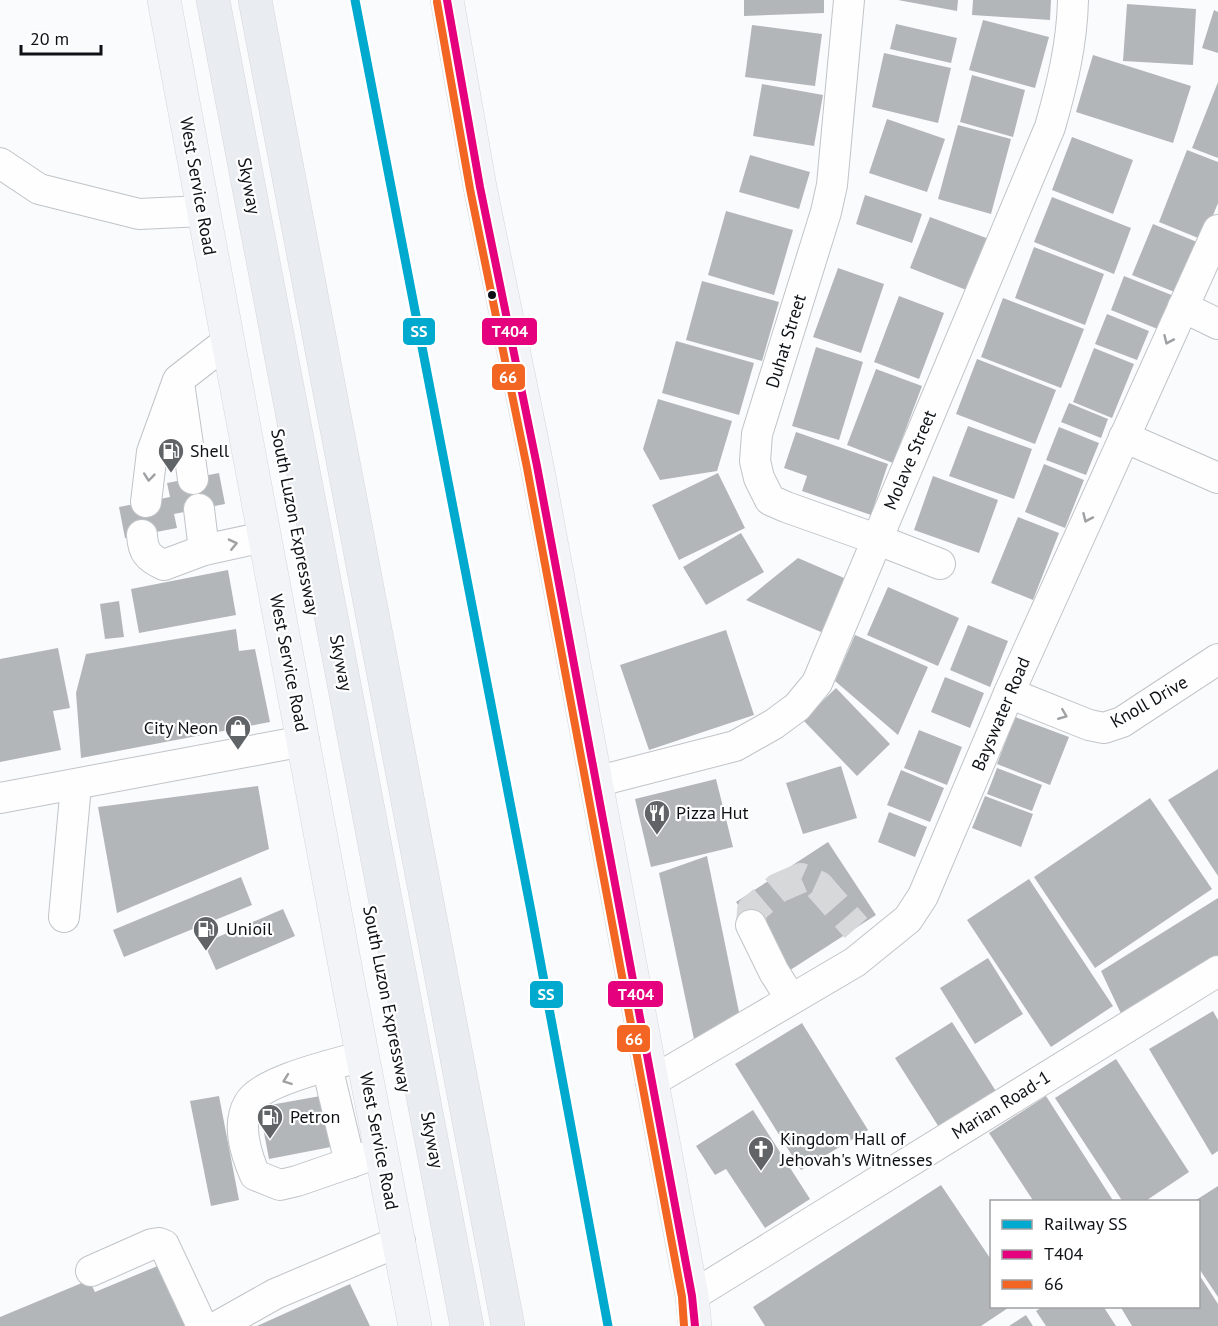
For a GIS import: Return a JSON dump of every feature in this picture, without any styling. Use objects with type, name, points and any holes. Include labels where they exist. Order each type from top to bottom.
[{"type":"highway","name":"South Luzon Expressway","points":[[196,0],[450,1326]]},
{"type":"highway","name":"Skyway","points":[[213,0],[467,1326]]},
{"type":"highway","points":[[255,0],[508,1326]]},
{"type":"highway","points":[[271,0],[337,339],[521,1326]]},
{"type":"main road","name":"West Service Road","points":[[164,0],[415,1326]]},
{"type":"main road","points":[[447,0],[480,187],[539,477],[694,1311]]},
{"type":"street","name":"Duhat Street","points":[[849,0],[832,185],[826,212],[758,434],[756,461],[759,478],[770,500],[940,564]]},
{"type":"street","name":"Molave Street","points":[[594,782],[735,746],[774,724],[797,707],[817,683],[1050,127],[1063,82],[1073,0]]},
{"type":"street","points":[[0,163],[39,189],[139,214],[203,211]]},
{"type":"street","name":"Bayswater Road","points":[[651,1082],[855,962],[862,940],[908,919],[923,896],[1009,693],[1218,230]]},
{"type":"street","points":[[1183,307],[1218,324]]},
{"type":"street","points":[[146,502],[152,452],[178,380],[227,342]]},
{"type":"street","points":[[178,380],[193,479]]},
{"type":"street","points":[[1124,437],[1218,478]]},
{"type":"street","points":[[199,509],[204,550]]},
{"type":"street","points":[[142,535],[142,548],[152,560],[164,564],[204,550],[264,537]]},
{"type":"street","name":"Knoll Drive","points":[[1009,693],[1089,725],[1104,728],[1122,722],[1218,659]]},
{"type":"street","points":[[0,798],[304,741]]},
{"type":"street","points":[[64,918],[76,785]]},
{"type":"street","points":[[751,925],[774,972],[791,999]]},
{"type":"street","name":"Marian Road-1","points":[[694,1311],[1218,971]]},
{"type":"street","points":[[363,1056],[262,1089],[249,1103],[244,1117],[243,1136],[247,1158],[255,1175],[280,1185],[381,1152]]},
{"type":"street","points":[[327,1066],[350,1163]]},
{"type":"street","points":[[218,1326],[275,1294],[399,1241]]},
{"type":"street","points":[[91,1270],[153,1244],[164,1245],[202,1326]]},
{"type":"building","points":[[744,0],[824,0],[824,13],[744,16]]},
{"type":"building","points":[[898,0],[958,0],[957,11]]},
{"type":"building","points":[[973,0],[1051,0],[1050,20],[972,15]]},
{"type":"building","points":[[1127,4],[1196,9],[1193,65],[1123,61]]},
{"type":"building","points":[[1214,10],[1218,12],[1218,53],[1202,48]]},
{"type":"building","points":[[983,20],[1049,37],[1035,88],[969,70]]},
{"type":"building","points":[[896,24],[957,38],[951,63],[890,49]]},
{"type":"building","points":[[752,25],[822,34],[815,86],[745,77]]},
{"type":"building","points":[[884,53],[951,68],[938,123],[872,107]]},
{"type":"building","points":[[1093,55],[1191,86],[1173,143],[1076,112]]},
{"type":"building","points":[[972,75],[1025,90],[1013,137],[960,122]]},
{"type":"building","points":[[1218,82],[1218,158],[1192,148]]},
{"type":"building","points":[[762,84],[823,95],[814,146],[753,136]]},
{"type":"building","points":[[887,119],[945,139],[927,192],[869,173]]},
{"type":"building","points":[[958,125],[1011,139],[991,214],[938,199]]},
{"type":"building","points":[[1072,137],[1133,160],[1113,214],[1052,190]]},
{"type":"building","points":[[1187,150],[1218,162],[1218,203],[1203,240],[1159,222]]},
{"type":"building","points":[[750,155],[810,172],[799,209],[739,192]]},
{"type":"building","points":[[865,195],[922,214],[912,243],[856,224]]},
{"type":"building","points":[[1052,197],[1131,228],[1114,274],[1034,242]]},
{"type":"building","points":[[726,211],[793,230],[774,295],[708,275]]},
{"type":"building","points":[[930,217],[989,239],[969,291],[910,268]]},
{"type":"building","points":[[1153,224],[1197,242],[1177,293],[1132,275]]},
{"type":"building","points":[[1034,247],[1104,274],[1085,325],[1015,298]]},
{"type":"building","points":[[838,268],[884,284],[861,353],[813,337]]},
{"type":"building","points":[[1124,276],[1174,296],[1160,330],[1111,310]]},
{"type":"building","points":[[702,281],[779,302],[762,361],[686,340]]},
{"type":"building","points":[[899,296],[944,313],[919,379],[874,362]]},
{"type":"building","points":[[1003,298],[1084,329],[1061,388],[981,357]]},
{"type":"building","points":[[1107,314],[1149,331],[1137,360],[1095,344]]},
{"type":"building","points":[[676,341],[754,363],[739,415],[662,393]]},
{"type":"building","points":[[816,347],[863,362],[839,440],[792,426]]},
{"type":"building","points":[[1094,348],[1134,364],[1112,418],[1073,402]]},
{"type":"building","points":[[977,359],[1056,390],[1035,444],[956,414]]},
{"type":"building","points":[[876,369],[922,386],[893,463],[847,445]]},
{"type":"building","points":[[658,399],[732,421],[717,471],[660,480],[643,449]]},
{"type":"building","points":[[1069,403],[1108,419],[1101,438],[1061,422]]},
{"type":"building","points":[[968,426],[1032,449],[1014,499],[949,476]]},
{"type":"building","points":[[1059,427],[1099,443],[1086,475],[1046,460]]},
{"type":"building","points":[[796,432],[888,464],[871,515],[802,491],[807,476],[784,468]]},
{"type":"building","points":[[1044,464],[1084,480],[1065,528],[1025,512]]},
{"type":"building","points":[[219,473],[225,504],[174,514],[177,528],[125,538],[119,507],[170,497],[167,483]]},
{"type":"building","points":[[718,473],[745,528],[679,560],[652,505]]},
{"type":"building","points":[[933,476],[998,500],[979,553],[914,530]]},
{"type":"building","points":[[1018,517],[1059,533],[1033,600],[991,583]]},
{"type":"building","points":[[741,533],[764,572],[706,605],[683,567]]},
{"type":"building","points":[[798,558],[851,581],[828,635],[746,600]]},
{"type":"building","points":[[228,570],[236,615],[139,633],[131,589]]},
{"type":"building","points":[[888,587],[959,618],[938,666],[867,635]]},
{"type":"building","points":[[119,601],[124,637],[105,639],[100,604]]},
{"type":"building","points":[[968,625],[1008,641],[990,687],[950,670]]},
{"type":"building","points":[[236,629],[239,651],[255,649],[270,722],[81,758],[76,693],[86,654]]},
{"type":"building","points":[[726,630],[754,715],[649,750],[620,665]]},
{"type":"building","points":[[855,635],[928,667],[898,735],[835,681]]},
{"type":"building","points":[[58,648],[70,708],[53,711],[61,750],[0,762],[0,659]]},
{"type":"building","points":[[945,677],[984,693],[970,728],[931,712]]},
{"type":"building","points":[[836,688],[890,744],[857,776],[803,720]]},
{"type":"building","points":[[1015,717],[1069,737],[1050,785],[997,764]]},
{"type":"building","points":[[919,730],[962,747],[947,785],[904,768]]},
{"type":"building","points":[[841,766],[857,818],[803,834],[786,783]]},
{"type":"building","points":[[997,768],[1042,785],[1032,811],[987,794]]},
{"type":"building","points":[[1218,769],[1218,876],[1168,800]]},
{"type":"building","points":[[901,770],[944,788],[930,822],[887,805]]},
{"type":"building","points":[[716,779],[733,847],[651,867],[635,799]]},
{"type":"building","points":[[258,786],[269,849],[117,913],[98,807]]},
{"type":"building","points":[[985,796],[1033,814],[1021,847],[972,828]]},
{"type":"building","points":[[1150,798],[1212,889],[1095,968],[1034,877]]},
{"type":"building","points":[[889,812],[927,827],[915,857],[878,842]]},
{"type":"building","points":[[828,842],[876,915],[784,974],[736,902]]},
{"type":"building","points":[[707,856],[740,1017],[695,1044],[659,873]]},
{"type":"building","points":[[241,877],[252,905],[124,957],[113,930]]},
{"type":"building","points":[[1029,879],[1113,1006],[1051,1047],[967,920]]},
{"type":"building","points":[[1218,898],[1218,959],[1124,1020],[1101,971]]},
{"type":"building","points":[[283,909],[295,936],[216,970],[204,943]]},
{"type":"building","points":[[988,958],[1023,1014],[975,1044],[940,988]]},
{"type":"building","points":[[1213,1011],[1218,1020],[1218,1151],[1212,1155],[1149,1049]]},
{"type":"building","points":[[952,1022],[999,1096],[942,1132],[895,1058]]},
{"type":"building","points":[[802,1023],[868,1130],[801,1170],[735,1064]]},
{"type":"building","points":[[1116,1059],[1189,1172],[1147,1200],[1122,1200],[1055,1098]]},
{"type":"building","points":[[326,1095],[336,1146],[269,1159],[259,1107]]},
{"type":"building","points":[[219,1096],[239,1200],[211,1206],[190,1101]]},
{"type":"building","points":[[1046,1096],[1113,1200],[1033,1200],[989,1133]]},
{"type":"building","name":"Kingdom Hall of Jehovah's Witnesses","points":[[753,1110],[810,1199],[765,1228],[726,1169],[715,1175],[696,1146]]},
{"type":"building","points":[[941,1185],[990,1258],[990,1308],[1008,1308],[981,1326],[765,1326],[753,1307]]},
{"type":"building","points":[[1218,1186],[1218,1297],[1200,1270],[1200,1200],[1196,1200]]},
{"type":"building","points":[[160,1265],[186,1326],[0,1326],[0,1317],[89,1280],[95,1292]]},
{"type":"building","points":[[1200,1276],[1218,1304],[1218,1326],[1132,1326],[1121,1308],[1200,1308]]},
{"type":"building","points":[[350,1284],[370,1326],[257,1326]]},
{"type":"building","points":[[1041,1308],[1104,1308],[1116,1326],[1046,1326],[1036,1311]]},
{"type":"building","points":[[1026,1315],[1033,1326],[1009,1326]]},
{"type":"tunnel","points":[[751,925],[752,910],[778,888],[801,878],[819,886],[856,928]]},
{"type":"rail line","name":"SS","points":[[355,0],[531,911],[608,1326]]},
{"type":"transit line","name":"T404","points":[[447,0],[480,187],[537,466],[692,1296],[695,1326]]},
{"type":"transit line","name":"66","points":[[437,2],[470,189],[527,468],[682,1297],[684,1326]]},
{"type":"place","name":"Shell","points":[[171,474]]},
{"type":"place","name":"City Neon","points":[[238,751]]},
{"type":"place","name":"Pizza Hut","points":[[657,836]]},
{"type":"place","name":"Unioil","points":[[206,952]]},
{"type":"place","name":"Petron","points":[[270,1140]]},
{"type":"place","name":"Kingdom Hall of Jehovah's Witnesses","points":[[761,1172]]}]
